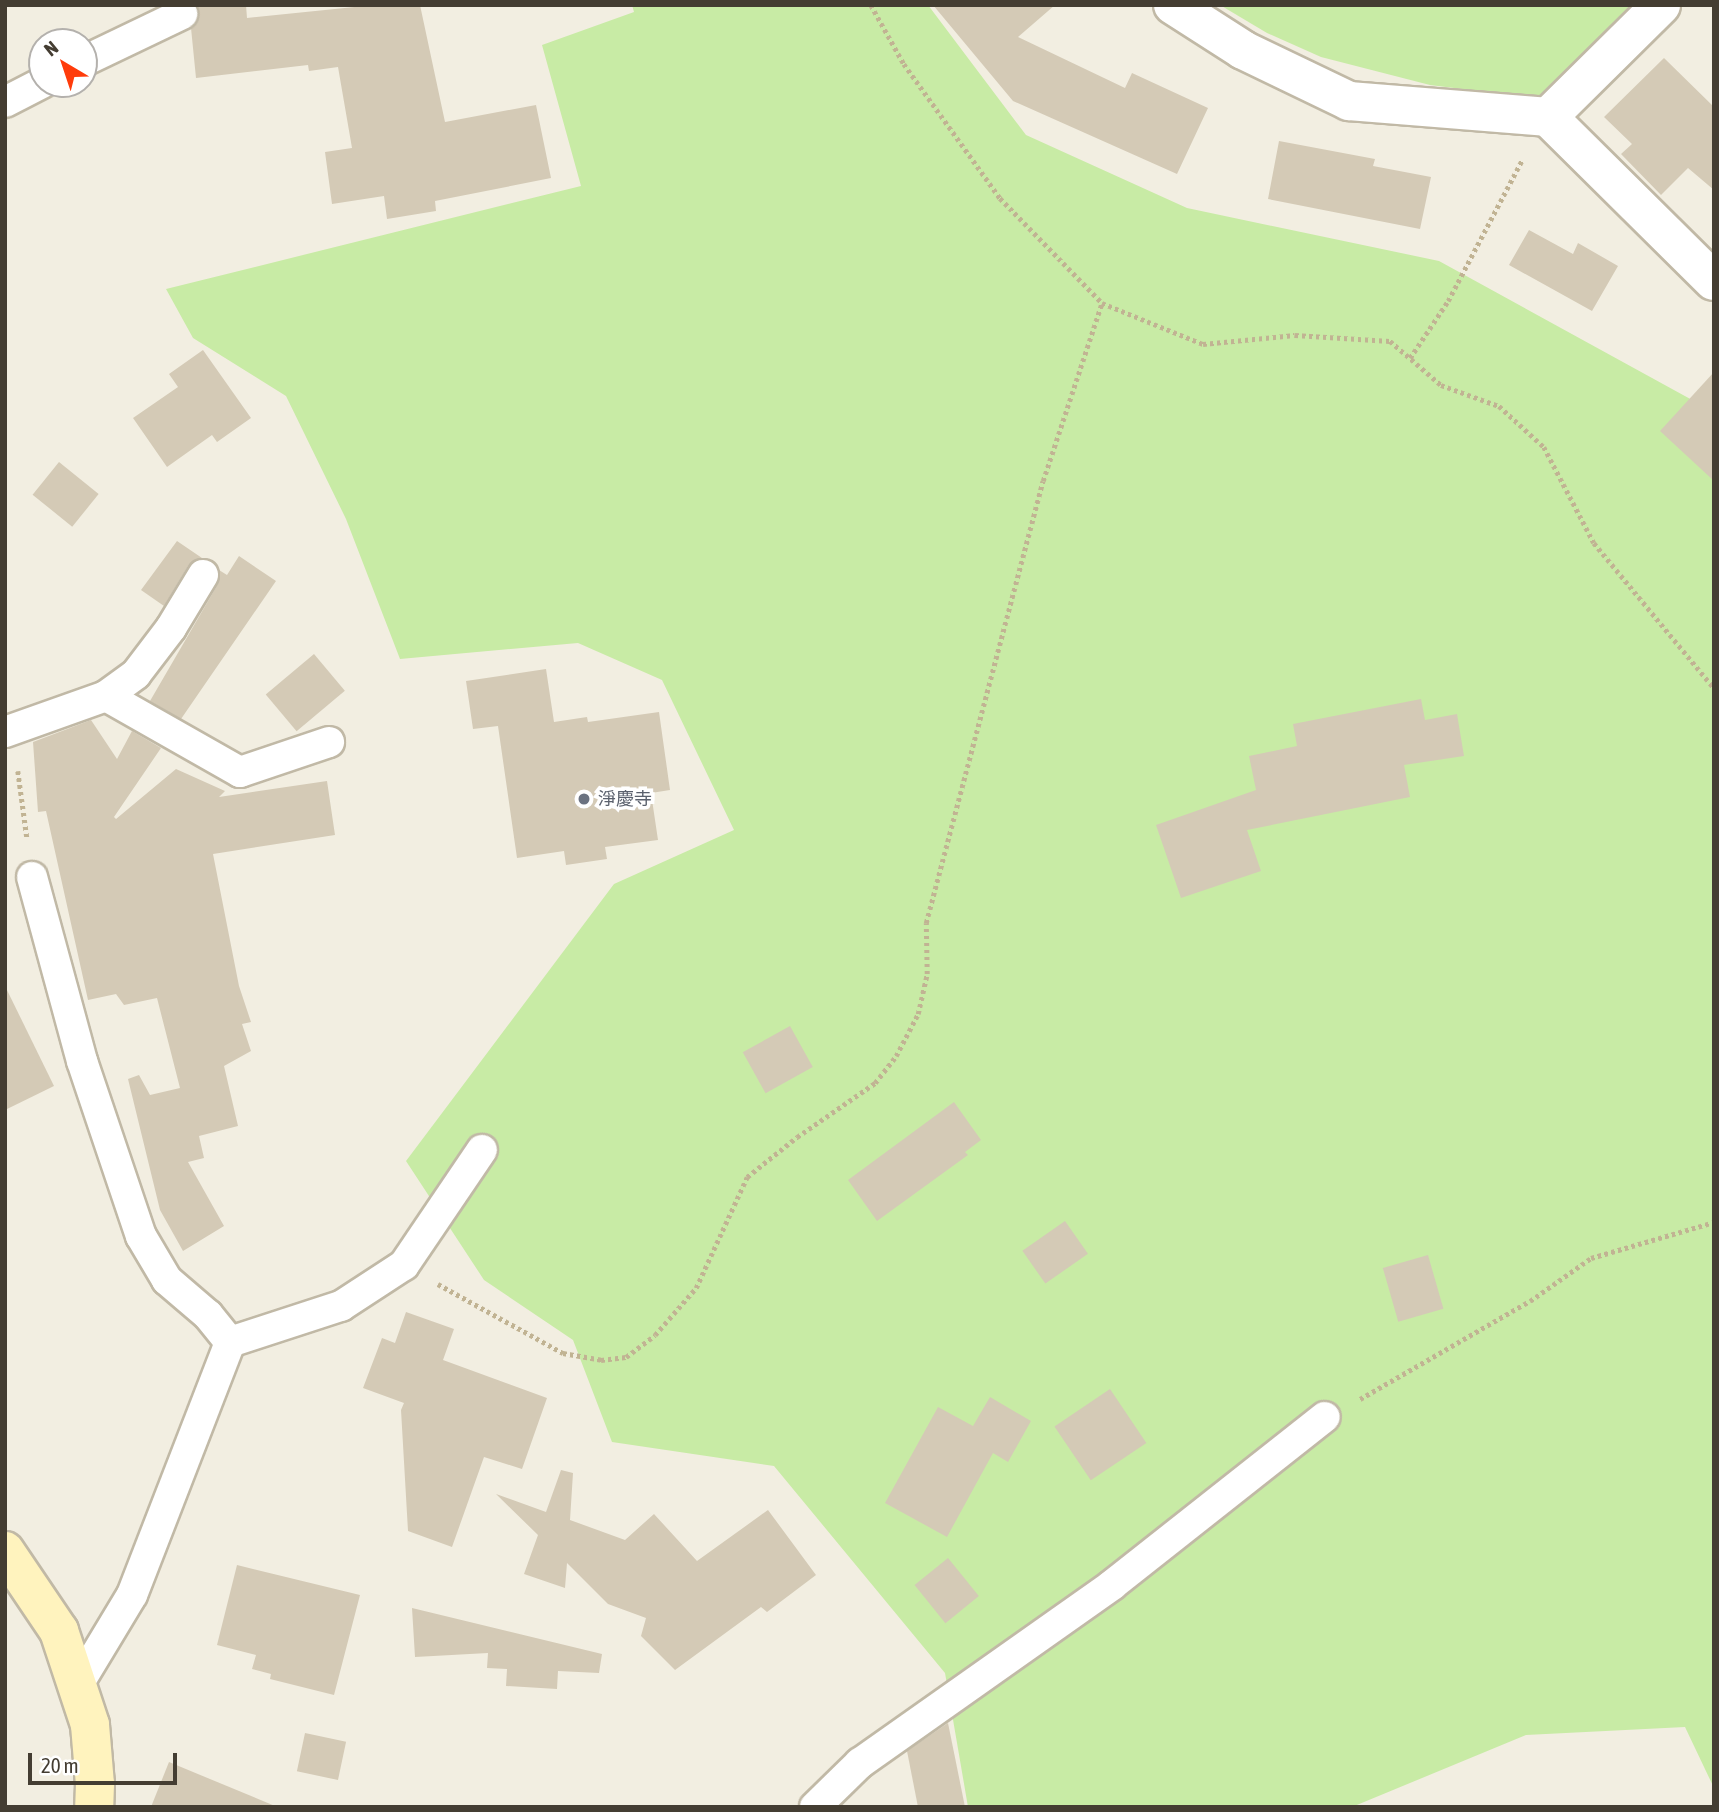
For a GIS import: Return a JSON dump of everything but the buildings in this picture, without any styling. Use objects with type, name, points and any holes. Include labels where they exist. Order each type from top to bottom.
[{"type":"street","points":[[1173,5],[1243,50],[1349,101],[1548,117],[1714,281]]},
{"type":"street","points":[[1548,117],[1661,5]]},
{"type":"street","points":[[5,1551],[59,1631],[90,1725],[95,1784],[94,1807]]},
{"type":"lane","points":[[98,54],[182,14]]},
{"type":"lane","points":[[5,102],[28,90]]},
{"type":"lane","points":[[9,732],[106,696],[136,674],[171,628],[203,575]]},
{"type":"lane","points":[[106,696],[240,772],[329,743]]},
{"type":"lane","points":[[32,877],[82,1061],[141,1236],[167,1280],[208,1315],[230,1342]]},
{"type":"lane","points":[[230,1342],[341,1306],[404,1265],[482,1150]]},
{"type":"lane","points":[[77,1686],[132,1595],[230,1342]]},
{"type":"lane","points":[[815,1807],[860,1763],[1112,1585],[1325,1417]]},
{"type":"path","points":[[871,5],[905,64],[1000,198],[1102,303],[1203,344],[1296,335],[1390,341],[1441,385],[1499,406],[1544,447],[1594,543],[1714,688]]},
{"type":"path","points":[[1410,358],[1448,301],[1507,186]]},
{"type":"path","points":[[404,1265],[563,1353],[601,1360],[626,1357],[655,1335],[696,1288],[747,1177],[797,1137],[875,1083],[895,1056],[918,1014],[927,974],[926,923],[1043,481],[1102,303]]},
{"type":"path","points":[[9,732],[32,877]]},
{"type":"path","points":[[1325,1417],[1400,1378],[1530,1301],[1591,1258],[1714,1222]]},
{"type":"green space","points":[[632,5],[928,5],[1026,135],[1187,208],[1439,261],[1714,412],[1714,1788],[1685,1727],[1526,1735],[1352,1807],[968,1807],[945,1673],[774,1466],[612,1442],[573,1340],[484,1280],[406,1161],[614,884],[734,830],[662,680],[578,643],[400,659],[346,519],[286,396],[193,338],[166,289],[581,186],[542,45],[634,12]]},
{"type":"green space","points":[[1220,5],[1635,5],[1542,99],[1430,85],[1321,57],[1267,33]]},
{"type":"place","name":"淨慶寺","points":[[584,799]]}]
